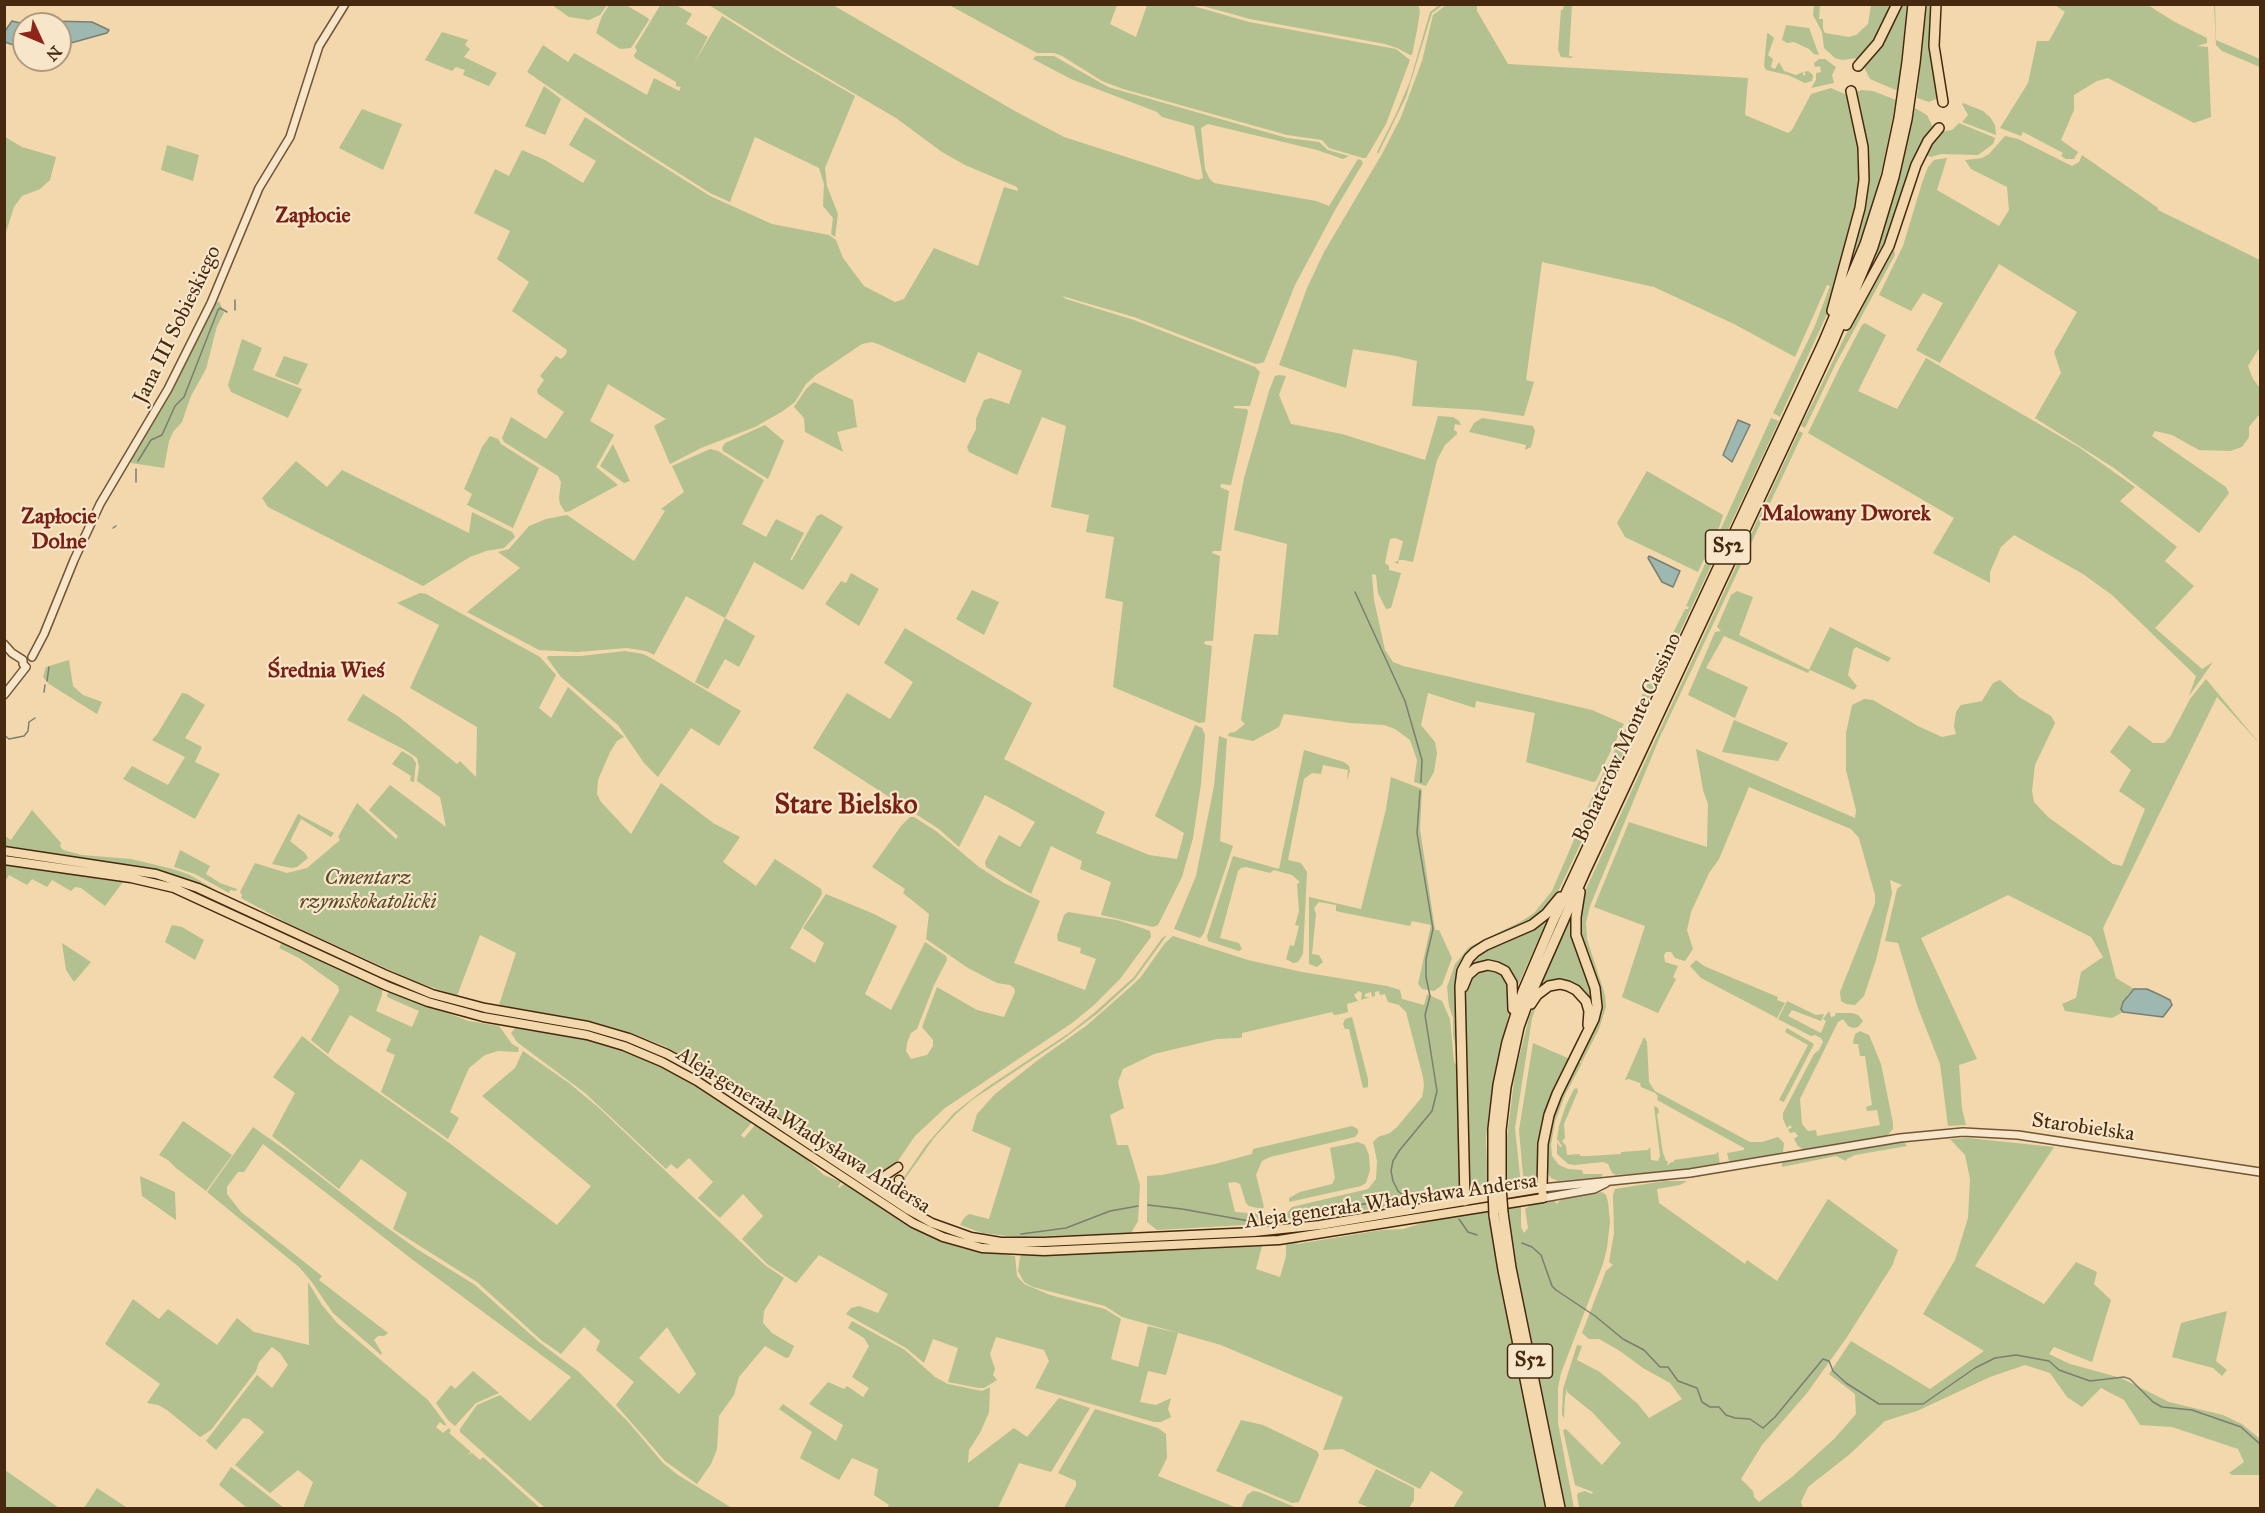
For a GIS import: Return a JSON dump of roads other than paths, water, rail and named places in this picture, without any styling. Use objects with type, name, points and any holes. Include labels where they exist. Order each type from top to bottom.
[{"type":"highway","points":[[1858,66],[1878,43],[1897,4]]},
{"type":"highway","name":"Bohaterów Monte Cassino","points":[[1551,1509],[1503,1270],[1498,1214],[1497,1188],[1503,1108],[1516,1024],[1580,872],[1823,343],[1865,244],[1887,175],[1899,118],[1913,4]]},
{"type":"highway","name":"Bohaterów Monte Cassino","points":[[1580,872],[1819,371],[1873,247],[1885,210],[1907,119],[1916,63],[1921,4]]},
{"type":"highway","points":[[1936,4],[1934,46],[1943,102]]},
{"type":"highway","points":[[1823,343],[1864,187],[1863,147],[1851,91]]},
{"type":"highway","points":[[1819,371],[1889,246],[1916,165],[1939,128]]},
{"type":"highway","points":[[1466,1206],[1460,978],[1469,958],[1480,948],[1524,930],[1539,920],[1580,872]]},
{"type":"highway","points":[[1542,1193],[1542,1155],[1546,1124],[1557,1094],[1594,1019],[1597,1006],[1595,988],[1576,935],[1580,872]]},
{"type":"highway","points":[[1460,1007],[1462,990],[1468,975],[1480,967],[1493,966],[1505,971],[1512,983],[1516,1024]]},
{"type":"highway","points":[[1516,1024],[1540,992],[1554,985],[1568,986],[1583,997],[1589,1011],[1589,1023],[1580,1049]]},
{"type":"highway","name":"Bohaterów Monte Cassino","points":[[1498,1214],[1560,1509]]},
{"type":"main road","name":"Aleja generała Władysława Andersa","points":[[4,851],[156,874],[198,888],[432,994],[485,1008],[588,1026],[628,1038],[667,1054],[702,1073],[913,1223],[943,1238],[982,1248],[1044,1251],[1272,1241],[1542,1193]]},
{"type":"main road","name":"Aleja generała Władysława Andersa","points":[[4,860],[131,878],[174,888],[387,986],[428,1002],[483,1017],[587,1035],[624,1046],[697,1080],[924,1219],[957,1233],[984,1240],[1044,1242],[1279,1230],[1466,1206]]},
{"type":"main road","points":[[863,1180],[884,1178],[898,1167]]},
{"type":"main road","points":[[899,1180],[899,1191],[903,1199],[924,1219]]},
{"type":"street","name":"Jana III Sobieskiego","points":[[25,663],[33,665],[32,657],[100,504],[168,389],[211,303],[259,188],[290,137],[319,46],[345,4]]},
{"type":"street","points":[[4,644],[25,663],[4,695]]},
{"type":"street","name":"Starobielska","points":[[1900,1138],[1957,1132],[2007,1134],[2260,1172]]},
{"type":"street","name":"Aleja generała Władysława Andersa","points":[[1542,1193],[1580,1183],[1690,1173],[1900,1138]]},
{"type":"water","points":[[12,21],[12,44],[5,42],[5,31]]},
{"type":"water","points":[[72,22],[92,22],[109,30],[107,33],[72,43]]},
{"type":"water","points":[[1738,420],[1750,425],[1732,462],[1723,455]]},
{"type":"water","points":[[1649,556],[1680,571],[1673,587],[1662,582]]},
{"type":"water","points":[[2134,989],[2147,989],[2170,1000],[2172,1005],[2163,1017],[2123,1012],[2121,1009],[2123,1002]]},
{"type":"waterway","points":[[235,300],[235,310]]},
{"type":"waterway","points":[[138,461],[151,440],[162,435],[175,406],[184,397],[218,310],[220,308],[227,312]]},
{"type":"waterway","points":[[136,469],[136,482]]},
{"type":"waterway","points":[[1355,592],[1405,701],[1422,760],[1421,782]]},
{"type":"waterway","points":[[47,681],[49,667]]},
{"type":"waterway","points":[[44,692],[45,685]]},
{"type":"waterway","points":[[4,735],[9,739],[24,736],[28,731],[29,722],[35,718]]},
{"type":"waterway","points":[[4,723],[4,729]]},
{"type":"waterway","points":[[1404,1196],[1398,1191],[1393,1181],[1391,1171],[1393,1161],[1432,1111],[1437,1091],[1425,1015],[1430,996],[1426,977],[1426,959],[1433,929],[1417,833],[1420,791]]},
{"type":"waterway","points":[[1301,1215],[1427,1193],[1445,1192],[1449,1196]]},
{"type":"waterway","points":[[1148,1205],[1249,1221]]},
{"type":"waterway","points":[[1021,1234],[1066,1228],[1110,1211],[1138,1206]]},
{"type":"waterway","points":[[1459,1219],[1468,1232],[1477,1235]]},
{"type":"waterway","points":[[1522,1243],[1532,1247],[1541,1255],[1552,1286],[1556,1290],[1595,1316],[1623,1339],[1644,1350],[1660,1367],[1668,1367],[1678,1381],[1697,1388],[1702,1402],[1710,1407],[1719,1407],[1726,1415],[1750,1419],[1763,1428],[1775,1417],[1823,1359],[1829,1361],[1833,1371],[1846,1383],[1879,1404],[1923,1404],[1975,1368],[1995,1358],[2016,1355],[2049,1361],[2059,1370],[2090,1381],[2124,1377],[2130,1379],[2153,1402],[2162,1407],[2192,1410],[2241,1427],[2260,1444]]},
{"type":"district","name":"Zapłocie","points":[[313,217]]},
{"type":"district","name":"Malowany Dworek","points":[[1846,515]]},
{"type":"district","name":"Zapłocie Dolne","points":[[59,530]]},
{"type":"district","name":"Średnia Wieś","points":[[326,672]]},
{"type":"district","name":"Stare Bielsko","points":[[846,806]]},
{"type":"park label","name":"Cmentarz rzymskokatolicki","points":[[368,891]]}]
